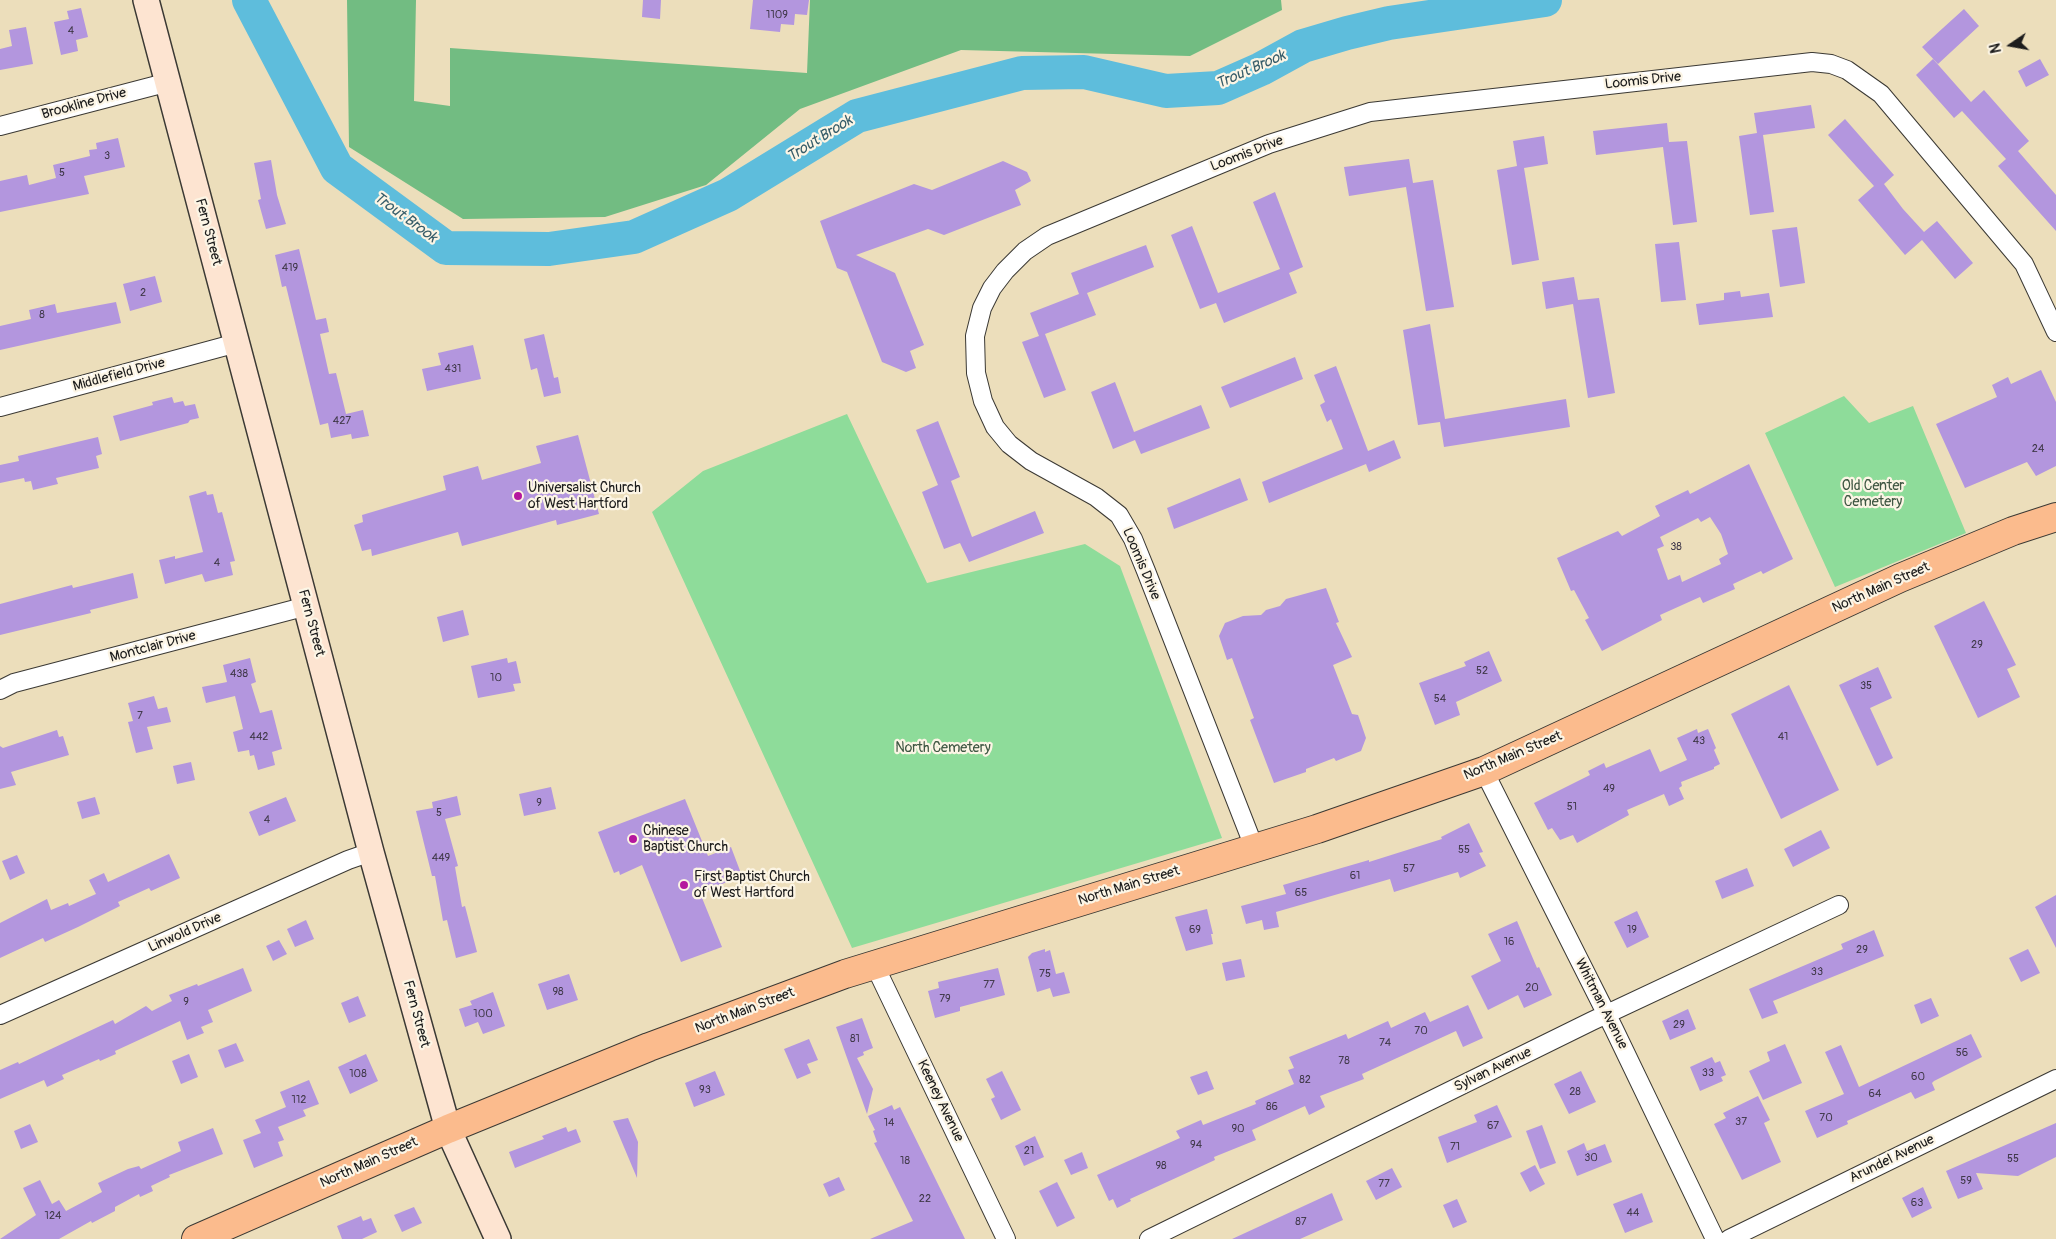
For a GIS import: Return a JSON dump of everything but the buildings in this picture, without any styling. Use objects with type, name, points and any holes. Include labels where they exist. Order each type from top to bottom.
[{"type":"main road","name":"North Main Street","points":[[196,1239],[448,1129],[649,1047],[874,964],[1317,829],[1484,771],[1900,578],[2014,531],[2056,517]]},
{"type":"street","name":"Fern Street","points":[[146,0],[371,852],[448,1129],[498,1239]]},
{"type":"street","name":"Loomis Drive","points":[[1254,847],[1133,539],[1119,515],[1096,497],[1031,461],[1009,444],[995,427],[983,401],[976,373],[975,336],[982,308],[992,288],[1005,270],[1025,251],[1047,236],[1269,144],[1370,112],[1812,62],[1831,64],[1847,70],[1881,94],[2024,264],[2056,332]]},
{"type":"street","name":"Brookline Drive","points":[[0,126],[169,82]]},
{"type":"street","name":"Middlefield Drive","points":[[0,406],[237,343]]},
{"type":"street","name":"Montclair Drive","points":[[0,690],[14,683],[307,606]]},
{"type":"street","name":"Whitman Avenue","points":[[1484,771],[1607,1014],[1715,1239]]},
{"type":"street","name":"Linwold Drive","points":[[0,1016],[348,860],[371,852]]},
{"type":"street","name":"Sylvan Avenue","points":[[1149,1239],[1607,1014],[1839,905]]},
{"type":"street","name":"Keeney Avenue","points":[[874,964],[1006,1239]]},
{"type":"street","name":"Arundel Avenue","points":[[1728,1239],[2056,1079]]},
{"type":"green space","points":[[347,0],[416,0],[414,101],[450,106],[450,48],[807,73],[810,0],[1281,0],[1282,10],[1190,56],[961,50],[800,109],[706,185],[605,217],[463,219],[349,147]]},
{"type":"green space","name":"Old Center Cemetery","points":[[1844,396],[1869,423],[1913,406],[1966,533],[1835,587],[1765,433]]},
{"type":"green space","name":"North Cemetery","points":[[847,414],[927,583],[1085,544],[1120,566],[1222,838],[852,948],[652,512],[703,471]]},
{"type":"waterway","name":"Trout Brook","points":[[249,0],[337,168],[446,248],[549,249],[634,237],[728,195],[857,116],[1022,73],[1084,72],[1166,91],[1218,88],[1261,69],[1303,46],[1347,33],[1389,23],[1545,0]]},
{"type":"place","name":"Universalist Church of West Hartford","points":[[518,496]]},
{"type":"place","name":"Chinese Baptist Church","points":[[633,839]]},
{"type":"place","name":"First Baptist Church of West Hartford","points":[[684,885]]}]
